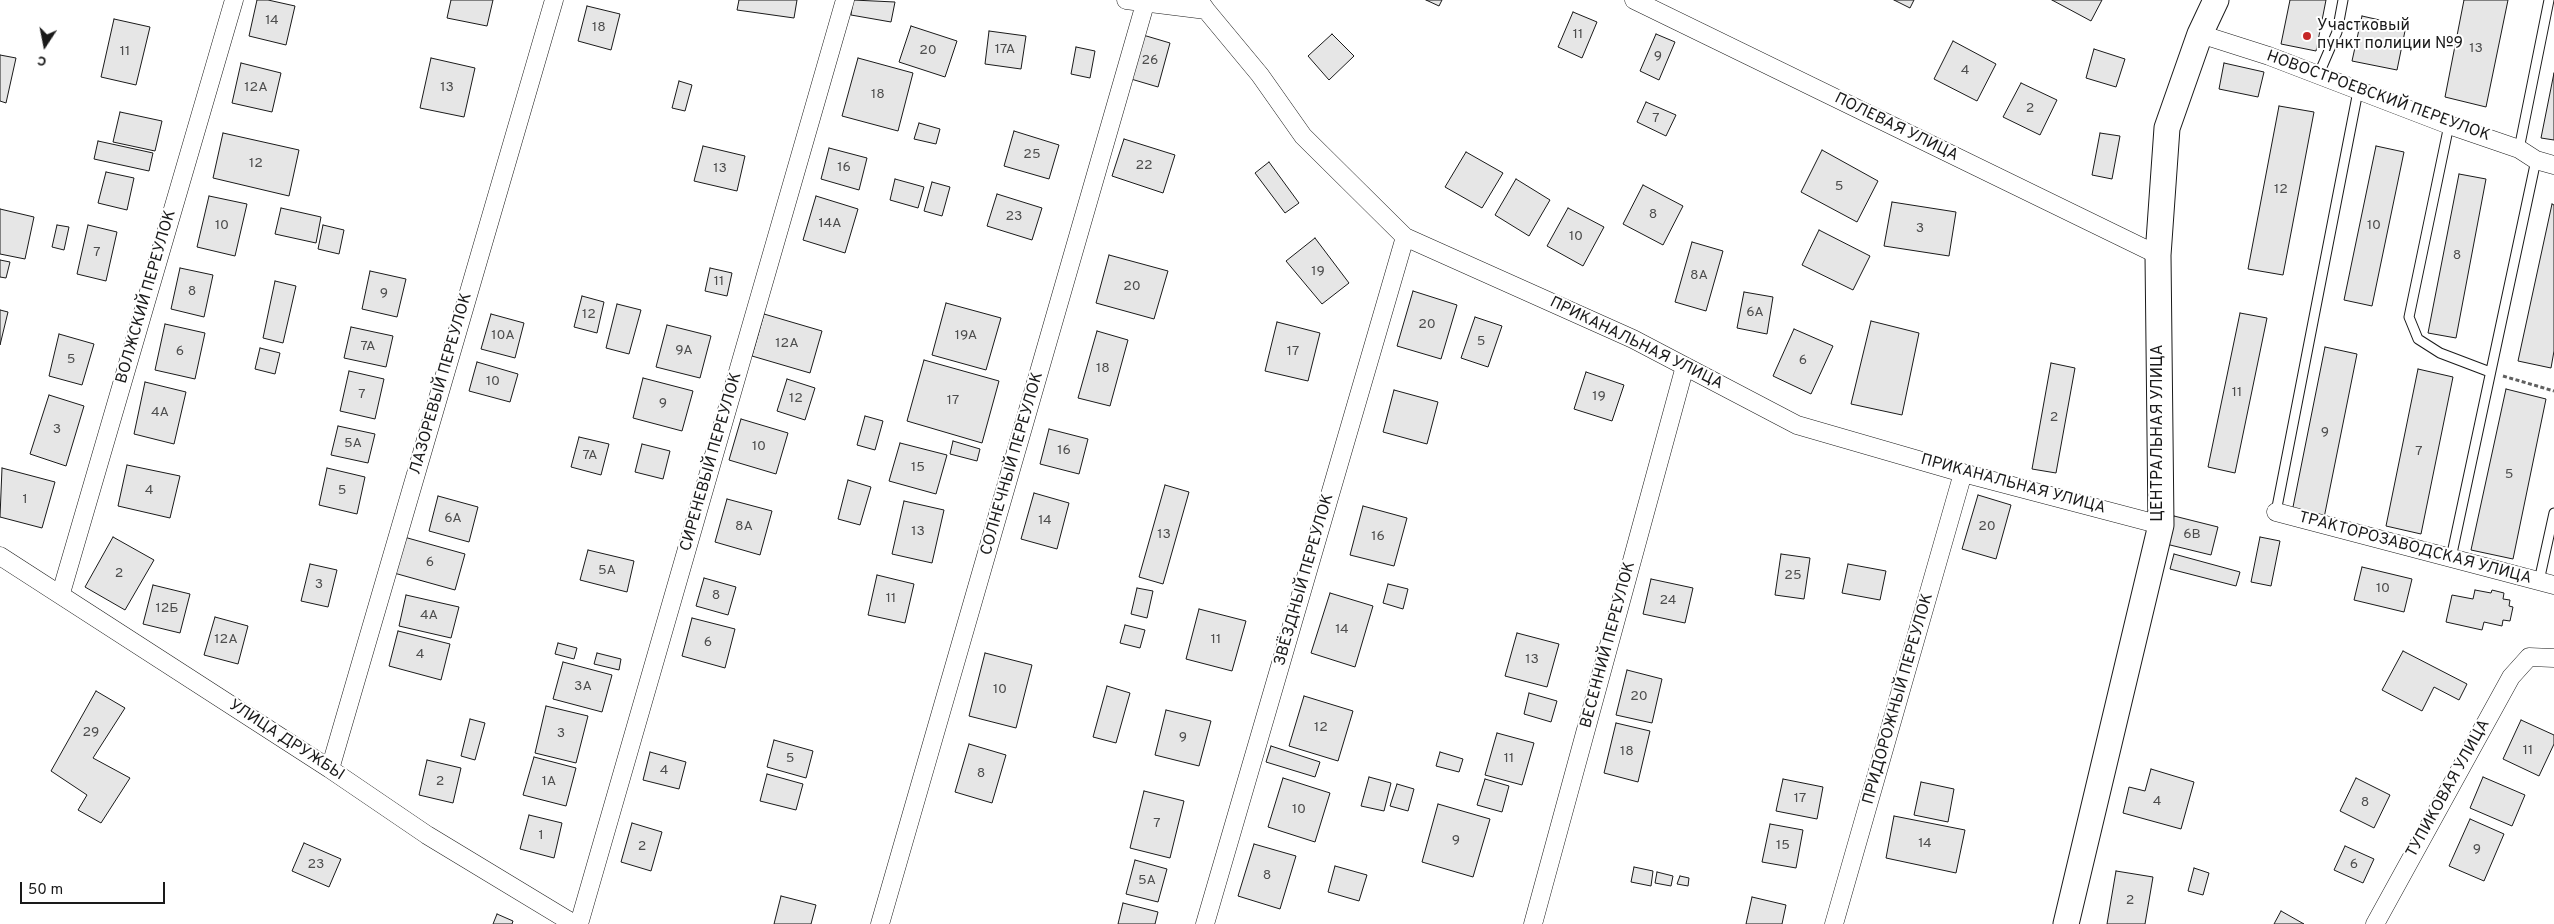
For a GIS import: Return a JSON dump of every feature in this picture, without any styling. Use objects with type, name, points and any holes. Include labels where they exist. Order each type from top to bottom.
[{"type":"street","name":"ВОЛЖСКИЙ ПЕРЕУЛОК","points":[[61,593],[234,0]]},
{"type":"street","name":"ЛАЗОРЕВЫЙ ПЕРЕУЛОК","points":[[330,768],[554,0]]},
{"type":"street","name":"СИРЕНЕВЫЙ ПЕРЕУЛОК","points":[[579,924],[845,0]]},
{"type":"street","points":[[1126,0],[1145,4],[1202,5]]},
{"type":"street","name":"ПОЛЕВАЯ УЛИЦА","points":[[1634,0],[2158,255]]},
{"type":"street","name":"ЦЕНТРАЛЬНАЯ УЛИЦА","points":[[2066,924],[2161,525],[2158,255],[2167,128],[2200,34],[2216,0]]},
{"type":"street","name":"СОЛНЕЧНЫЙ ПЕРЕУЛОК","points":[[880,924],[1145,4]]},
{"type":"street","name":"ПРИКАНАЛЬНАЯ УЛИЦА","points":[[1202,5],[1260,75],[1303,136],[1405,236],[1633,339],[1797,425],[1963,473],[2161,525]]},
{"type":"street","name":"НОВОСТРОЕВСКИЙ ПЕРЕУЛОК","points":[[2200,34],[2269,56],[2358,91],[2519,149],[2536,160],[2554,165]]},
{"type":"street","name":"ЗВЁЗДНЫЙ ПЕРЕУЛОК","points":[[1205,924],[1405,236]]},
{"type":"street","name":"ВЕСЕННИЙ ПЕРЕУЛОК","points":[[1532,924],[1685,366]]},
{"type":"street","name":"ПРИДОРОЖНЫЙ ПЕРЕУЛОК","points":[[1834,924],[1963,473]]},
{"type":"street","name":"ТРАКТОРОЗАВОДСКАЯ УЛИЦА","points":[[2276,512],[2546,583]]},
{"type":"street","name":"УЛИЦА ДРУЖБЫ","points":[[0,556],[61,593],[330,768],[427,835],[574,924]]},
{"type":"street","name":"ТУПИКОВАЯ УЛИЦА","points":[[2374,924],[2511,677],[2529,657],[2554,658]]},
{"type":"lane","points":[[2318,76],[2337,32],[2343,0]]},
{"type":"lane","points":[[2519,149],[2549,0]]},
{"type":"lane","points":[[2276,512],[2358,91]]},
{"type":"lane","points":[[2450,125],[2409,317],[2418,339],[2440,353],[2490,372]]},
{"type":"lane","points":[[2451,558],[2536,160]]},
{"type":"lane","points":[[2546,583],[2554,513]]},
{"type":"path","points":[[2490,372],[2554,391]]},
{"type":"building","points":[[257,0],[268,0],[295,6],[286,45],[249,36]]},
{"type":"building","points":[[451,0],[493,0],[487,26],[447,18]]},
{"type":"building","points":[[739,0],[797,0],[794,18],[737,10]]},
{"type":"building","points":[[853,0],[895,2],[891,22],[851,15]]},
{"type":"building","points":[[1426,0],[1442,0],[1439,6]]},
{"type":"building","points":[[1894,0],[1914,0],[1910,8]]},
{"type":"building","points":[[2052,0],[2102,0],[2091,21]]},
{"type":"building","points":[[2290,0],[2326,0],[2316,51],[2281,44]]},
{"type":"building","points":[[2464,0],[2508,0],[2486,107],[2445,97]]},
{"type":"building","points":[[587,6],[620,14],[611,50],[578,41]]},
{"type":"building","points":[[1573,12],[1597,22],[1582,58],[1558,47]]},
{"type":"building","points":[[2362,16],[2406,26],[2397,70],[2352,61]]},
{"type":"building","points":[[114,19],[150,27],[136,85],[101,77]]},
{"type":"building","points":[[911,26],[957,41],[945,77],[899,62]]},
{"type":"building","points":[[989,31],[1026,36],[1021,69],[985,64]]},
{"type":"building","points":[[1332,34],[1354,56],[1329,80],[1308,56]]},
{"type":"building","points":[[1656,34],[1675,42],[1659,80],[1640,71]]},
{"type":"building","points":[[1143,35],[1170,43],[1158,87],[1131,79]]},
{"type":"building","points":[[1953,41],[1996,64],[1977,101],[1934,79]]},
{"type":"building","points":[[1076,47],[1095,51],[1090,78],[1071,74]]},
{"type":"building","points":[[2094,49],[2125,59],[2116,87],[2086,78]]},
{"type":"building","points":[[0,55],[16,58],[6,103],[0,101]]},
{"type":"building","points":[[431,58],[475,68],[464,117],[420,108]]},
{"type":"building","points":[[858,58],[913,73],[898,131],[842,116]]},
{"type":"building","points":[[241,63],[281,73],[272,112],[232,103]]},
{"type":"building","points":[[2224,63],[2264,72],[2258,97],[2219,89]]},
{"type":"building","points":[[2554,73],[2554,140],[2541,138]]},
{"type":"building","points":[[679,81],[692,85],[685,111],[672,108]]},
{"type":"building","points":[[2021,83],[2057,100],[2040,135],[2003,117]]},
{"type":"building","points":[[1646,102],[1676,115],[1666,136],[1637,122]]},
{"type":"building","points":[[2279,106],[2314,112],[2283,275],[2248,269]]},
{"type":"building","points":[[120,112],[162,121],[155,151],[113,142]]},
{"type":"building","points":[[919,123],[940,129],[936,144],[914,139]]},
{"type":"building","points":[[1014,131],[1059,145],[1049,179],[1004,166]]},
{"type":"building","points":[[223,133],[299,150],[289,196],[213,178]]},
{"type":"building","points":[[2100,133],[2120,136],[2112,179],[2092,175]]},
{"type":"building","points":[[1124,139],[1175,155],[1163,193],[1112,176]]},
{"type":"building","points":[[98,141],[153,153],[149,171],[94,159]]},
{"type":"building","points":[[703,146],[745,156],[737,191],[694,181]]},
{"type":"building","points":[[2376,146],[2404,152],[2372,306],[2344,300]]},
{"type":"building","points":[[829,148],[867,158],[859,190],[821,179]]},
{"type":"building","points":[[1822,150],[1878,181],[1857,222],[1801,192]]},
{"type":"building","points":[[1466,152],[1503,173],[1482,208],[1445,187]]},
{"type":"building","points":[[1269,162],[1299,203],[1285,213],[1255,173]]},
{"type":"building","points":[[106,172],[134,178],[127,210],[98,203]]},
{"type":"building","points":[[2459,174],[2486,179],[2456,338],[2428,333]]},
{"type":"building","points":[[895,179],[924,187],[918,208],[890,200]]},
{"type":"building","points":[[1516,179],[1550,200],[1529,236],[1495,215]]},
{"type":"building","points":[[932,182],[950,187],[942,216],[924,211]]},
{"type":"building","points":[[1643,185],[1683,206],[1663,245],[1623,224]]},
{"type":"building","points":[[997,194],[1042,208],[1032,240],[987,226]]},
{"type":"building","points":[[209,196],[247,204],[235,256],[197,247]]},
{"type":"building","points":[[816,196],[858,209],[845,253],[803,240]]},
{"type":"building","points":[[1892,202],[1956,212],[1949,256],[1884,246]]},
{"type":"building","points":[[2552,204],[2554,205],[2554,351],[2551,368],[2518,361]]},
{"type":"building","points":[[281,208],[321,217],[316,243],[275,234]]},
{"type":"building","points":[[1568,208],[1604,227],[1583,266],[1547,246]]},
{"type":"building","points":[[0,209],[34,217],[25,259],[0,254]]},
{"type":"building","points":[[57,225],[69,227],[64,250],[52,247]]},
{"type":"building","points":[[88,225],[117,232],[106,281],[77,274]]},
{"type":"building","points":[[323,225],[344,230],[339,254],[318,249]]},
{"type":"building","points":[[1819,230],[1870,256],[1853,290],[1802,265]]},
{"type":"building","points":[[1315,238],[1349,283],[1322,304],[1286,261]]},
{"type":"building","points":[[1692,242],[1723,251],[1706,311],[1675,302]]},
{"type":"building","points":[[1109,255],[1168,271],[1154,319],[1096,303]]},
{"type":"building","points":[[0,260],[10,262],[6,278],[0,277]]},
{"type":"building","points":[[180,268],[213,275],[204,317],[171,309]]},
{"type":"building","points":[[710,268],[732,273],[727,296],[705,291]]},
{"type":"building","points":[[370,271],[406,279],[397,317],[362,309]]},
{"type":"building","points":[[275,281],[296,286],[283,343],[263,338]]},
{"type":"building","points":[[1413,291],[1457,305],[1441,359],[1397,346]]},
{"type":"building","points":[[1744,292],[1773,297],[1767,334],[1737,328]]},
{"type":"building","points":[[582,296],[604,302],[597,333],[574,327]]},
{"type":"building","points":[[946,303],[1001,318],[986,370],[932,355]]},
{"type":"building","points":[[617,304],[641,310],[629,354],[606,348]]},
{"type":"building","points":[[0,310],[8,312],[0,345]]},
{"type":"building","points":[[2240,313],[2267,318],[2235,473],[2208,467]]},
{"type":"building","points":[[491,314],[524,323],[515,358],[481,349]]},
{"type":"building","points":[[764,314],[822,331],[810,373],[752,356]]},
{"type":"building","points":[[1475,317],[1502,326],[1488,367],[1461,358]]},
{"type":"building","points":[[1871,321],[1919,333],[1902,415],[1851,404]]},
{"type":"building","points":[[1277,322],[1320,333],[1308,381],[1265,371]]},
{"type":"building","points":[[165,324],[205,333],[195,379],[155,370]]},
{"type":"building","points":[[667,325],[711,336],[700,378],[656,367]]},
{"type":"building","points":[[351,327],[393,336],[386,367],[344,358]]},
{"type":"building","points":[[1794,329],[1833,346],[1811,394],[1773,376]]},
{"type":"building","points":[[1097,331],[1128,340],[1110,406],[1078,398]]},
{"type":"building","points":[[59,334],[94,344],[82,385],[49,376]]},
{"type":"building","points":[[2325,347],[2357,354],[2324,518],[2292,512]]},
{"type":"building","points":[[260,348],[280,353],[275,374],[255,369]]},
{"type":"building","points":[[924,360],[999,381],[982,443],[907,421]]},
{"type":"building","points":[[477,362],[518,374],[510,402],[469,391]]},
{"type":"building","points":[[2051,363],[2075,368],[2056,473],[2032,469]]},
{"type":"building","points":[[2418,369],[2453,377],[2421,534],[2386,526]]},
{"type":"building","points":[[349,371],[384,379],[375,419],[340,411]]},
{"type":"building","points":[[1586,372],[1624,385],[1612,421],[1574,409]]},
{"type":"building","points":[[643,378],[693,391],[682,431],[633,418]]},
{"type":"building","points":[[787,379],[815,388],[805,420],[777,411]]},
{"type":"building","points":[[145,382],[186,392],[174,444],[134,434]]},
{"type":"building","points":[[2506,389],[2546,399],[2513,559],[2471,550]]},
{"type":"building","points":[[1394,390],[1438,402],[1427,444],[1383,432]]},
{"type":"building","points":[[49,395],[84,406],[66,466],[30,454]]},
{"type":"building","points":[[865,416],[883,421],[875,450],[857,445]]},
{"type":"building","points":[[741,419],[788,433],[776,474],[729,460]]},
{"type":"building","points":[[338,426],[375,434],[368,463],[331,455]]},
{"type":"building","points":[[1049,429],[1088,439],[1079,474],[1040,464]]},
{"type":"building","points":[[579,437],[609,444],[601,475],[571,467]]},
{"type":"building","points":[[953,441],[980,449],[977,461],[950,454]]},
{"type":"building","points":[[900,443],[947,455],[936,494],[889,481]]},
{"type":"building","points":[[642,444],[670,451],[663,479],[635,472]]},
{"type":"building","points":[[127,465],[180,476],[170,518],[118,506]]},
{"type":"building","points":[[2,468],[55,482],[42,528],[0,517]]},
{"type":"building","points":[[327,468],[365,477],[357,514],[319,505]]},
{"type":"building","points":[[848,480],[871,487],[860,525],[838,519]]},
{"type":"building","points":[[1165,485],[1189,492],[1163,584],[1139,577]]},
{"type":"building","points":[[1034,493],[1069,503],[1057,549],[1021,539]]},
{"type":"building","points":[[1978,495],[2011,505],[1996,559],[1962,549]]},
{"type":"building","points":[[438,496],[478,507],[469,542],[429,531]]},
{"type":"building","points":[[727,499],[772,511],[760,555],[715,542]]},
{"type":"building","points":[[904,501],[944,510],[932,563],[892,554]]},
{"type":"building","points":[[1363,506],[1407,518],[1394,566],[1350,555]]},
{"type":"building","points":[[2174,516],[2218,527],[2211,555],[2166,544]]},
{"type":"building","points":[[113,537],[154,560],[125,610],[85,587]]},
{"type":"building","points":[[404,537],[465,554],[455,590],[394,573]]},
{"type":"building","points":[[2260,537],[2280,541],[2271,586],[2251,582]]},
{"type":"building","points":[[588,550],[634,561],[627,592],[580,580]]},
{"type":"building","points":[[1781,554],[1810,558],[1804,599],[1775,595]]},
{"type":"building","points":[[2174,554],[2240,572],[2236,586],[2170,569]]},
{"type":"building","points":[[310,564],[337,570],[328,607],[301,601]]},
{"type":"building","points":[[1848,564],[1886,571],[1880,600],[1842,593]]},
{"type":"building","points":[[2362,567],[2412,579],[2404,612],[2354,600]]},
{"type":"building","points":[[877,575],[914,584],[905,623],[868,615]]},
{"type":"building","points":[[704,578],[736,587],[728,615],[696,606]]},
{"type":"building","points":[[1651,579],[1693,588],[1685,623],[1643,614]]},
{"type":"building","points":[[1388,584],[1408,589],[1403,609],[1383,603]]},
{"type":"building","points":[[153,585],[190,594],[180,633],[143,624]]},
{"type":"building","points":[[1137,588],[1153,591],[1147,618],[1131,614]]},
{"type":"building","points":[[2475,590],[2491,593],[2492,590],[2504,593],[2503,599],[2510,600],[2509,606],[2513,607],[2510,621],[2503,620],[2502,626],[2484,622],[2482,630],[2446,622],[2452,595],[2473,599]]},
{"type":"building","points":[[1330,593],[1373,606],[1355,667],[1311,653]]},
{"type":"building","points":[[406,595],[459,607],[451,638],[399,626]]},
{"type":"building","points":[[1199,609],[1246,621],[1232,671],[1186,659]]},
{"type":"building","points":[[215,617],[248,626],[238,664],[204,655]]},
{"type":"building","points":[[692,618],[735,629],[725,668],[682,656]]},
{"type":"building","points":[[1125,625],[1145,630],[1140,648],[1120,643]]},
{"type":"building","points":[[398,631],[450,644],[441,680],[389,666]]},
{"type":"building","points":[[1517,633],[1559,644],[1547,687],[1505,676]]},
{"type":"building","points":[[558,643],[577,648],[574,659],[555,654]]},
{"type":"building","points":[[2403,651],[2467,684],[2459,700],[2434,687],[2422,711],[2382,690]]},
{"type":"building","points":[[597,653],[621,659],[619,670],[594,664]]},
{"type":"building","points":[[985,653],[1032,665],[1016,728],[969,716]]},
{"type":"building","points":[[563,662],[612,675],[602,712],[553,699]]},
{"type":"building","points":[[1627,670],[1662,679],[1652,723],[1616,715]]},
{"type":"building","points":[[1107,686],[1130,693],[1116,743],[1093,737]]},
{"type":"building","points":[[96,691],[125,708],[93,758],[130,778],[101,823],[78,810],[87,795],[51,771]]},
{"type":"building","points":[[1529,693],[1557,701],[1551,722],[1524,714]]},
{"type":"building","points":[[1304,696],[1353,711],[1338,761],[1289,746]]},
{"type":"building","points":[[546,706],[588,716],[576,763],[535,753]]},
{"type":"building","points":[[1166,710],[1211,721],[1199,766],[1155,755]]},
{"type":"building","points":[[470,719],[485,723],[475,760],[461,756]]},
{"type":"building","points":[[2521,720],[2554,735],[2554,744],[2539,776],[2503,759]]},
{"type":"building","points":[[1616,723],[1650,731],[1638,782],[1604,773]]},
{"type":"building","points":[[1497,733],[1534,743],[1522,785],[1485,775]]},
{"type":"building","points":[[774,740],[813,751],[806,778],[767,767]]},
{"type":"building","points":[[969,744],[1006,755],[992,803],[955,792]]},
{"type":"building","points":[[1271,746],[1320,762],[1315,777],[1266,762]]},
{"type":"building","points":[[650,752],[686,762],[679,789],[643,780]]},
{"type":"building","points":[[1440,752],[1463,759],[1459,772],[1436,766]]},
{"type":"building","points":[[534,757],[576,768],[566,806],[523,795]]},
{"type":"building","points":[[427,760],[461,768],[453,803],[419,795]]},
{"type":"building","points":[[2151,769],[2194,782],[2181,829],[2123,813],[2129,787],[2145,791]]},
{"type":"building","points":[[767,774],[803,784],[796,810],[760,801]]},
{"type":"building","points":[[1369,777],[1391,783],[1384,811],[1361,806]]},
{"type":"building","points":[[2483,777],[2525,795],[2512,826],[2470,808]]},
{"type":"building","points":[[1283,778],[1330,793],[1315,842],[1268,827]]},
{"type":"building","points":[[2356,778],[2390,795],[2374,828],[2340,811]]},
{"type":"building","points":[[1485,779],[1509,786],[1502,812],[1477,805]]},
{"type":"building","points":[[1783,779],[1823,787],[1817,819],[1776,811]]},
{"type":"building","points":[[1921,782],[1954,789],[1948,822],[1914,815]]},
{"type":"building","points":[[1397,784],[1414,789],[1408,811],[1390,806]]},
{"type":"building","points":[[1144,791],[1184,801],[1170,858],[1130,848]]},
{"type":"building","points":[[1438,804],[1490,819],[1473,877],[1422,862]]},
{"type":"building","points":[[529,815],[562,823],[554,858],[520,849]]},
{"type":"building","points":[[1894,816],[1965,830],[1956,873],[1886,858]]},
{"type":"building","points":[[2470,819],[2504,834],[2484,881],[2449,866]]},
{"type":"building","points":[[632,823],[662,832],[651,871],[621,862]]},
{"type":"building","points":[[1770,824],[1803,830],[1796,868],[1762,862]]},
{"type":"building","points":[[304,843],[341,859],[329,887],[292,871]]},
{"type":"building","points":[[1254,844],[1296,856],[1280,909],[1238,896]]},
{"type":"building","points":[[2345,846],[2374,859],[2363,883],[2334,870]]},
{"type":"building","points":[[1135,860],[1167,869],[1158,902],[1126,894]]},
{"type":"building","points":[[1335,866],[1367,875],[1359,901],[1328,892]]},
{"type":"building","points":[[1634,867],[1653,871],[1651,886],[1631,882]]},
{"type":"building","points":[[2194,868],[2209,873],[2203,895],[2188,891]]},
{"type":"building","points":[[2116,871],[2153,877],[2145,924],[2107,924]]},
{"type":"building","points":[[1657,872],[1673,876],[1671,886],[1655,883]]},
{"type":"building","points":[[1680,876],[1689,878],[1688,886],[1677,884]]},
{"type":"building","points":[[781,896],[816,905],[811,924],[774,924]]},
{"type":"building","points":[[1752,897],[1786,905],[1782,924],[1746,924]]},
{"type":"building","points":[[1123,903],[1158,912],[1155,924],[1118,924]]},
{"type":"building","points":[[2281,911],[2304,924],[2274,924]]},
{"type":"building","points":[[497,914],[513,921],[512,924],[493,924]]},
{"type":"place","name":"Участковый пункт полиции №9","points":[[2307,36]]}]
